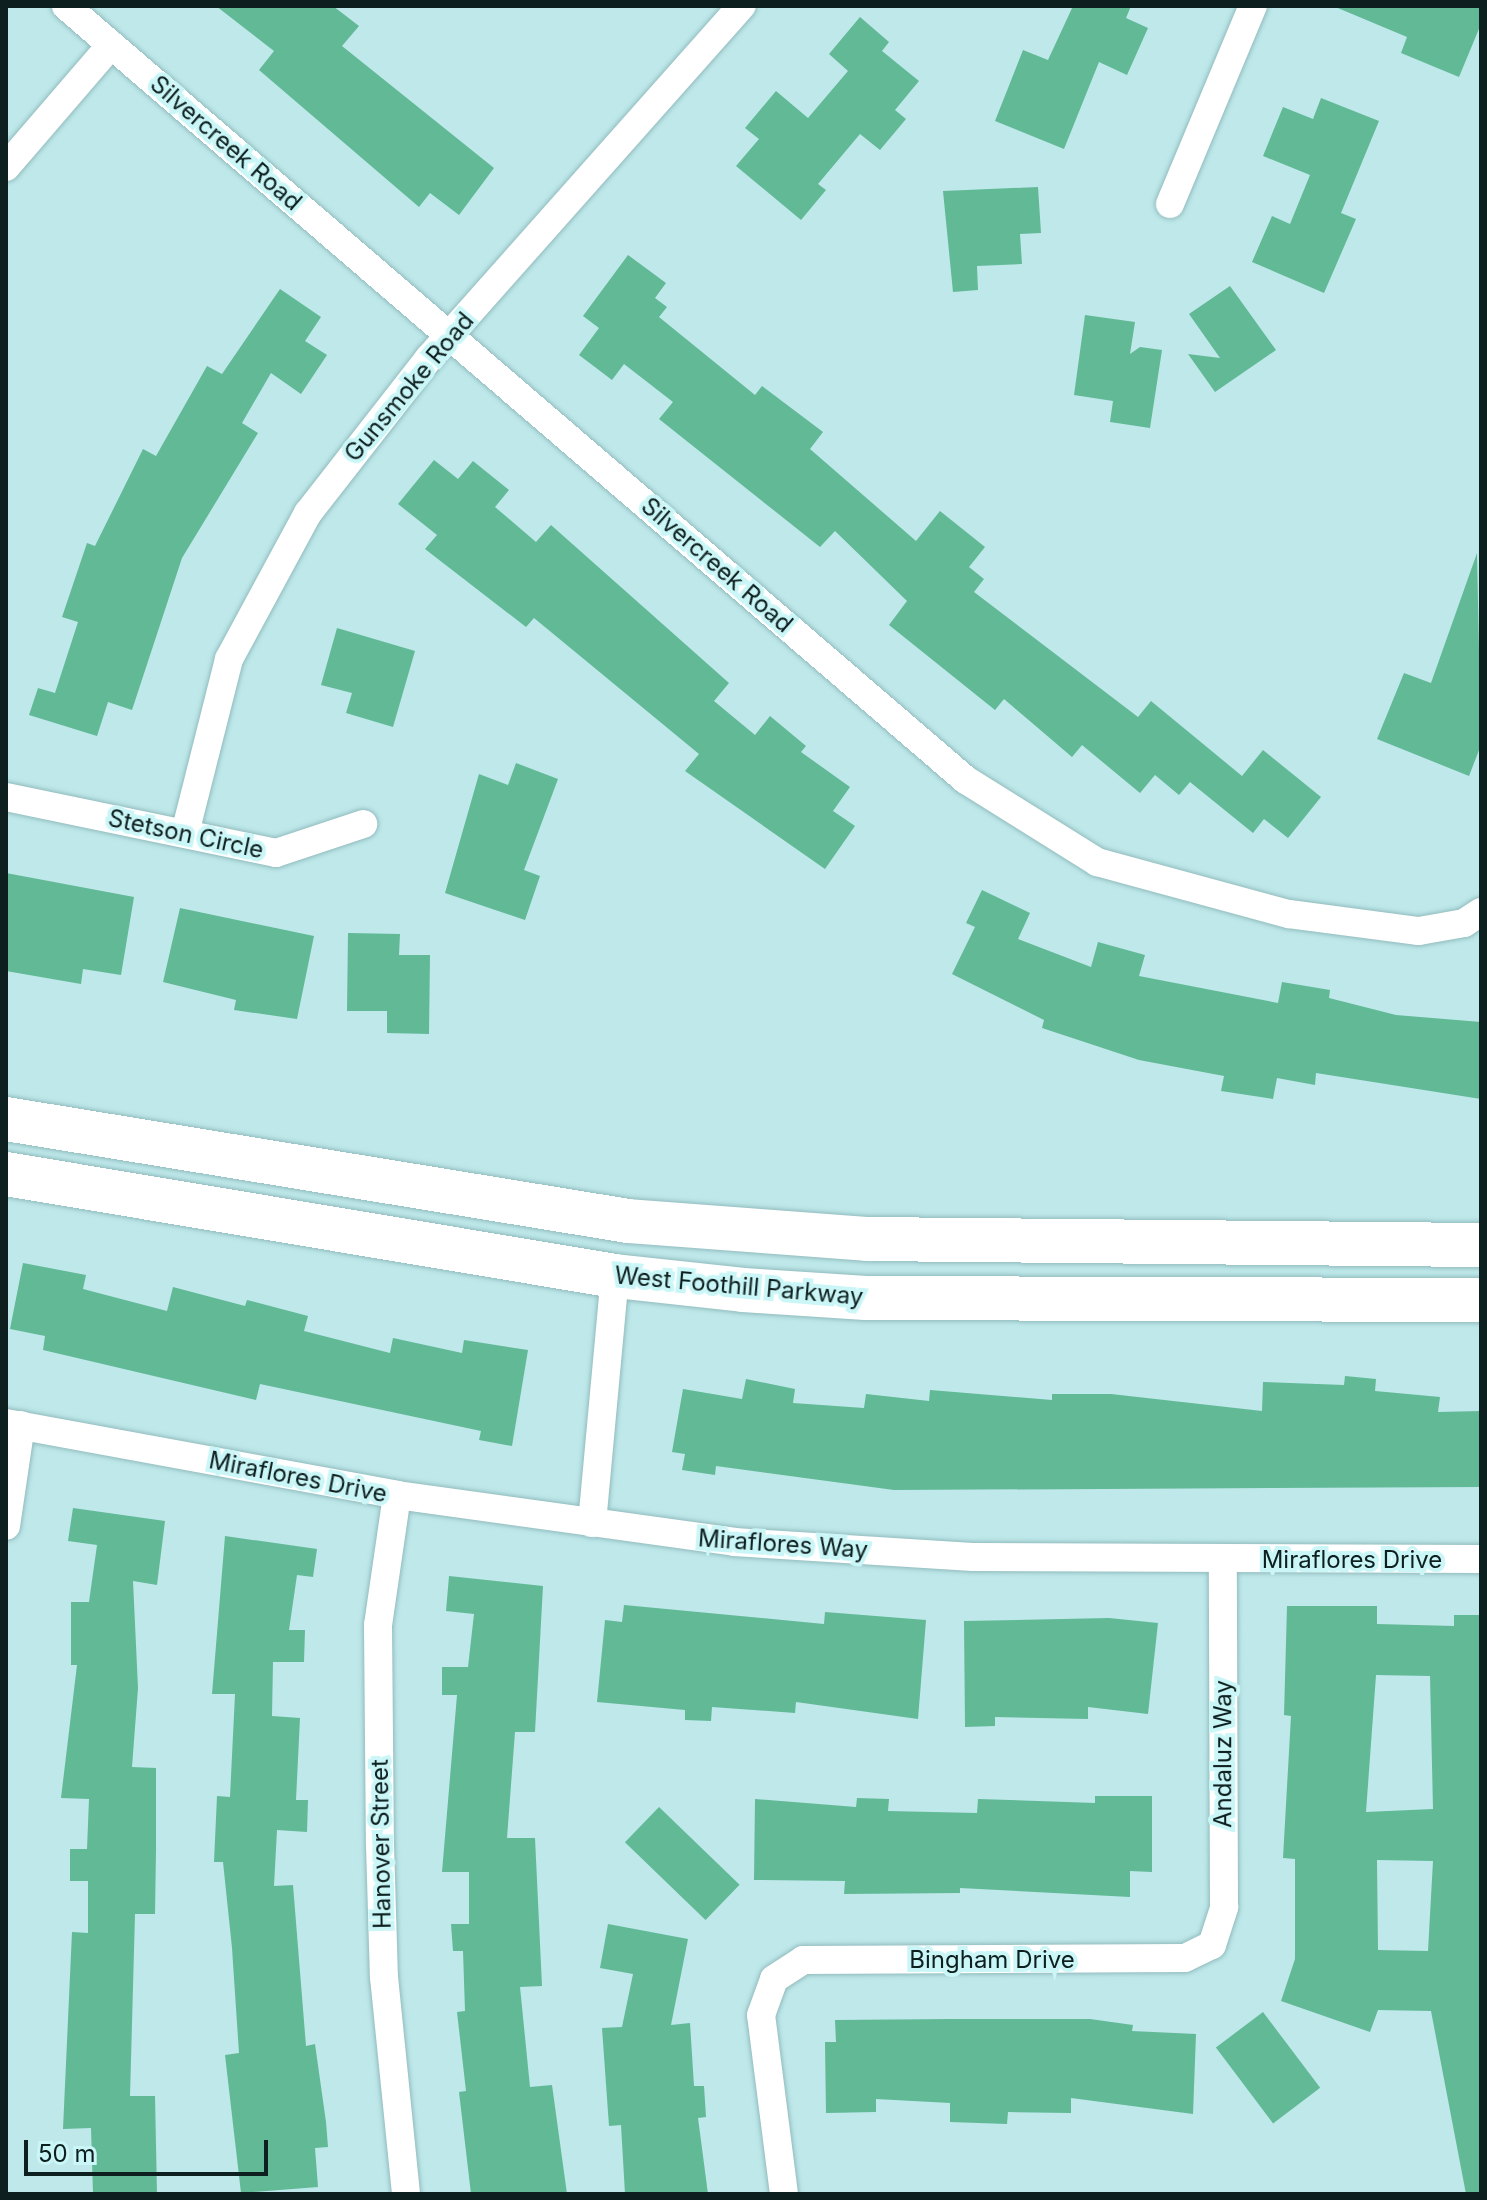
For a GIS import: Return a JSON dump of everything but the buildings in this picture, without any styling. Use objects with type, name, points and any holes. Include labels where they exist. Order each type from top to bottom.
[{"type":"main road","points":[[6,1119],[628,1221],[867,1239],[1481,1245]]},
{"type":"main road","name":"West Foothill Parkway","points":[[6,1174],[615,1276],[866,1298],[1481,1300]]},
{"type":"street","name":"Silvercreek Road","points":[[66,6],[966,780],[1097,862],[1289,914],[1419,931],[1472,918]]},
{"type":"street","name":"Gunsmoke Road","points":[[185,833],[229,659],[264,590],[362,437],[742,6]]},
{"type":"street","points":[[1170,204],[1253,6]]},
{"type":"street","points":[[6,167],[111,45]]},
{"type":"street","name":"Stetson Circle","points":[[6,797],[276,853],[363,824]]},
{"type":"street","points":[[592,1523],[615,1276]]},
{"type":"street","points":[[6,1526],[14,1424]]},
{"type":"street","name":"Miraflores Drive","points":[[14,1424],[397,1495],[592,1523]]},
{"type":"street","name":"Hanover Street","points":[[397,1495],[378,1625],[380,1845],[384,1977],[406,2194]]},
{"type":"street","name":"Miraflores Way","points":[[592,1523],[734,1542],[973,1557],[1223,1560]]},
{"type":"street","name":"Miraflores Drive","points":[[1223,1560],[1481,1559]]},
{"type":"street","name":"Andaluz Way","points":[[1212,1945],[1224,1907],[1223,1560]]},
{"type":"street","name":"Bingham Drive","points":[[784,2194],[761,2015],[774,1979],[803,1960],[1185,1958],[1212,1945]]}]
